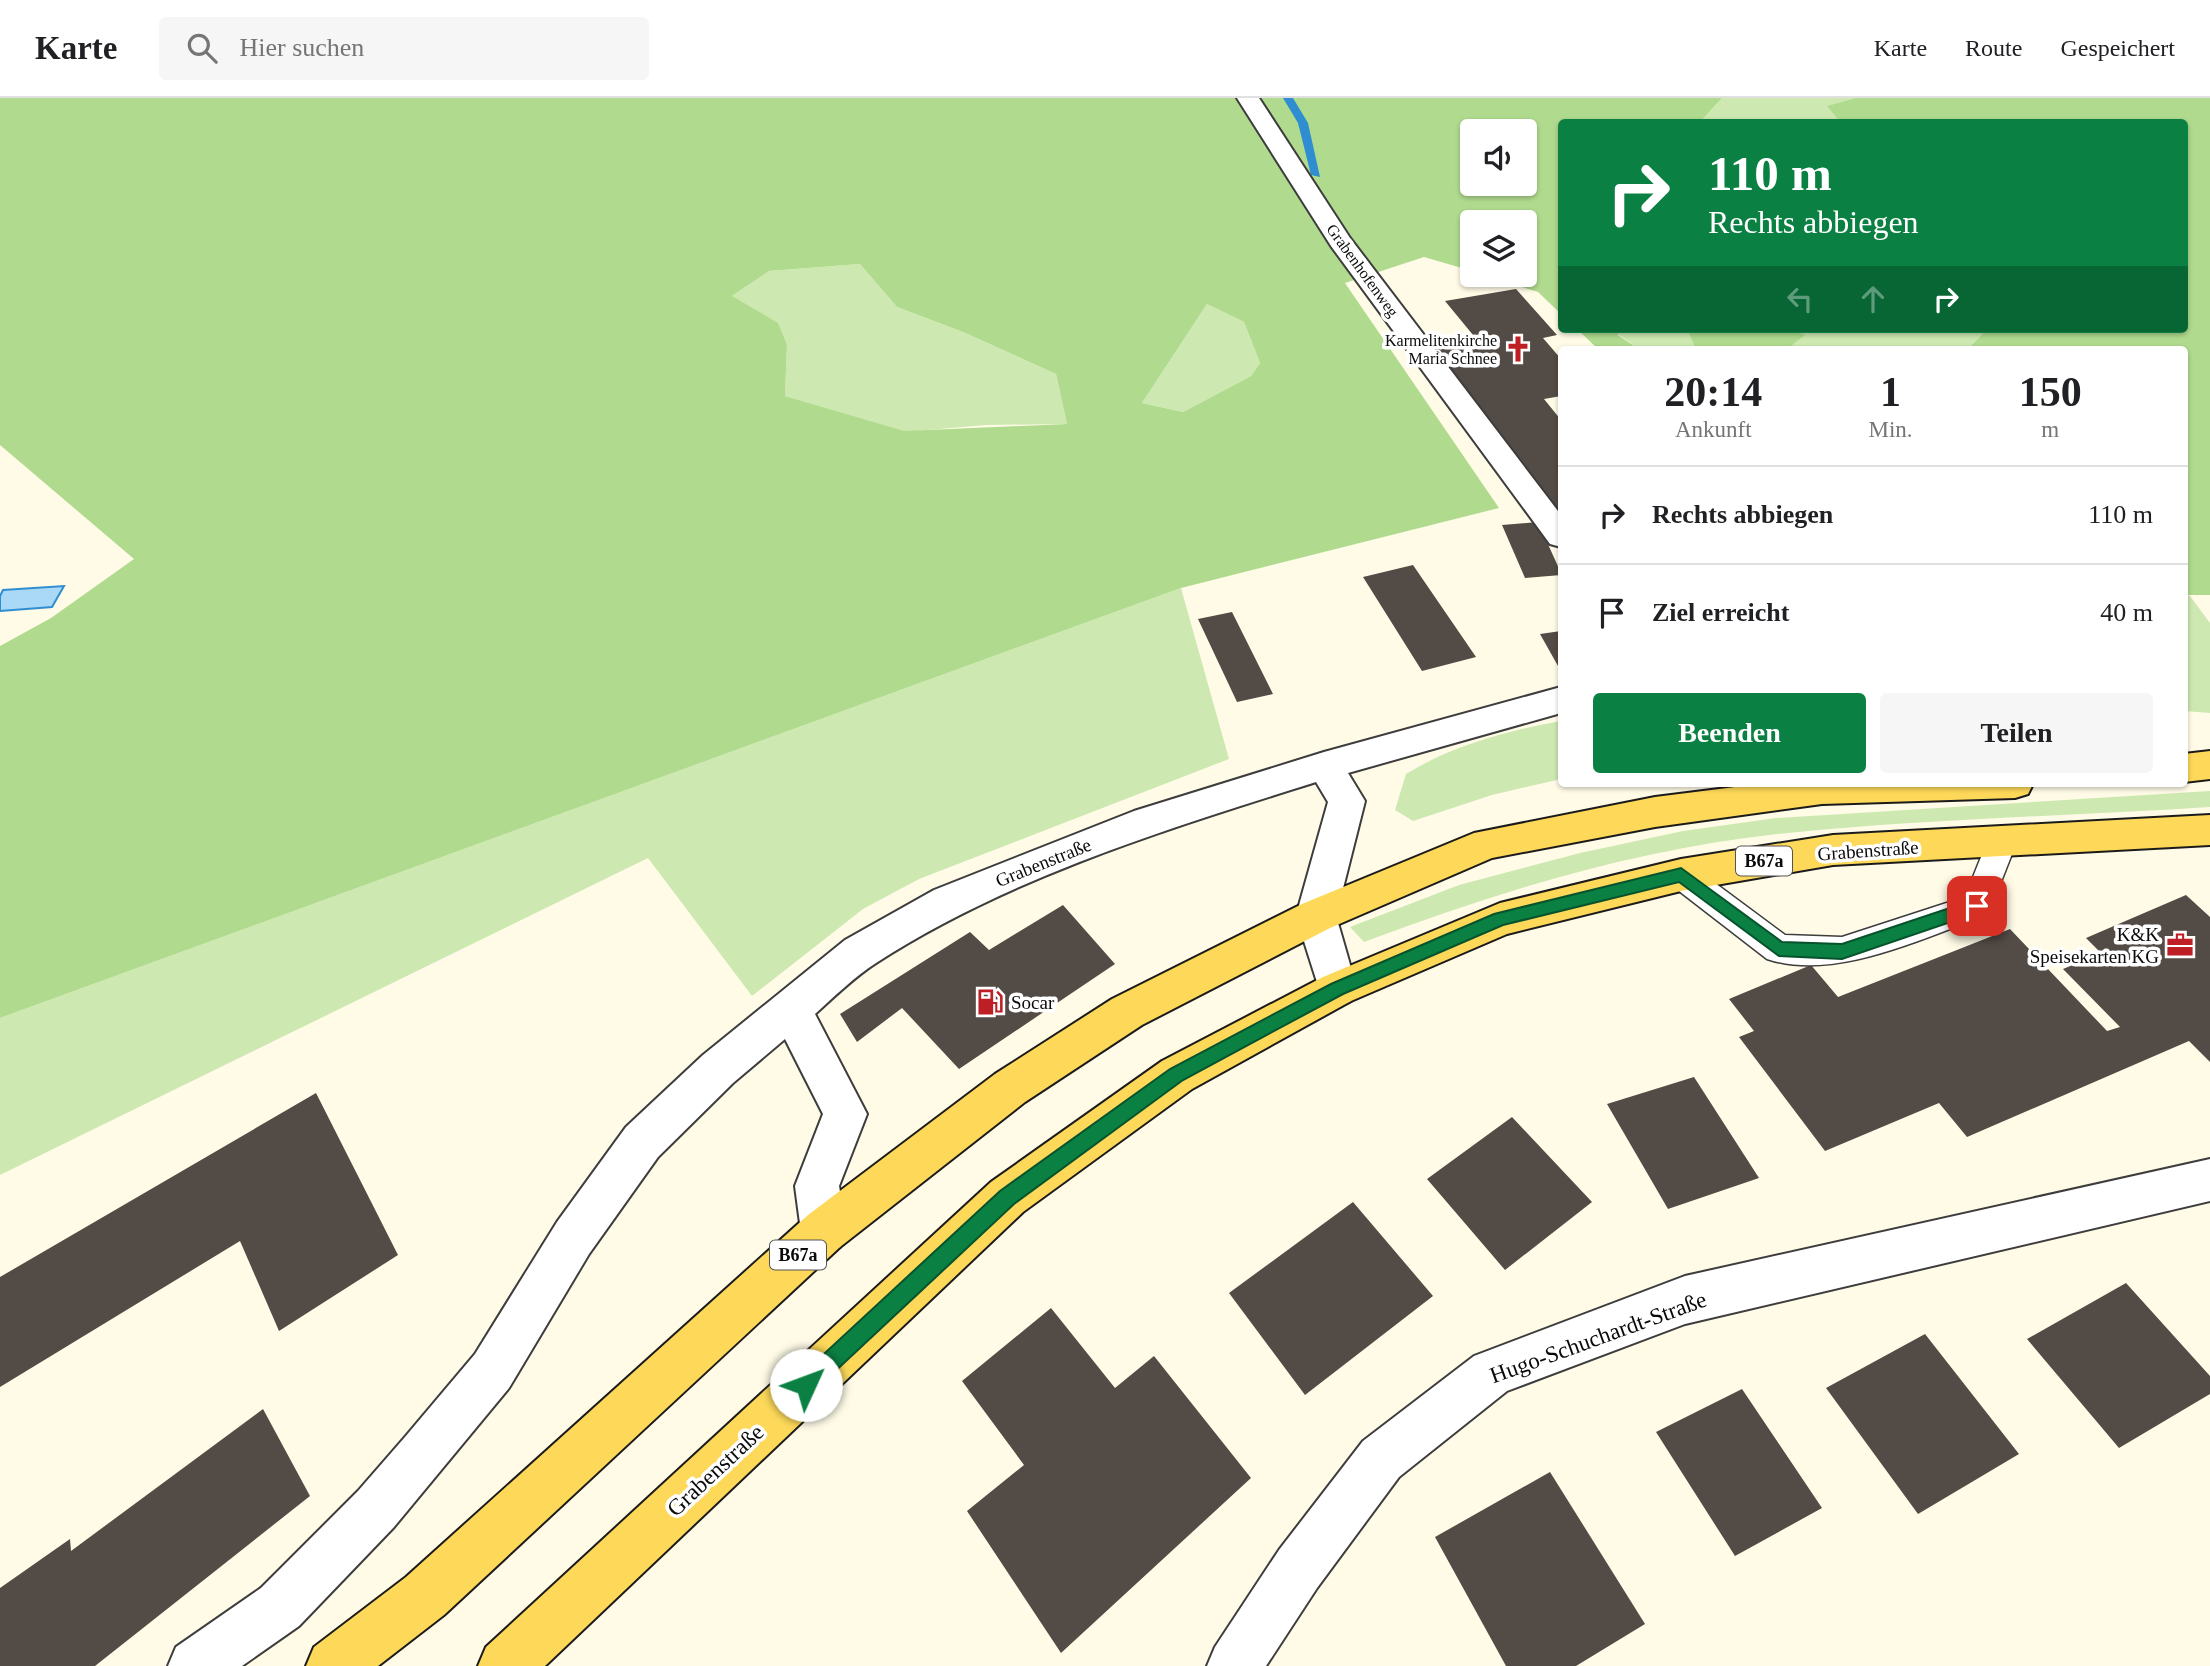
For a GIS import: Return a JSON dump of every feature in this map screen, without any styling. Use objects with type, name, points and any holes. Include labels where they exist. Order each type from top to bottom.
[{"type":"main road","points":[[2188,768],[2210,765]]},
{"type":"main road","name":"B67a","points":[[333,1666],[425,1596],[824,1231],[1010,1088],[1126,1012],[1316,916],[1487,844],[1655,812],[1822,790],[1918,787]]},
{"type":"main road","name":"Grabenstraße","points":[[505,1666],[1007,1197],[1177,1075],[1337,989],[1500,919],[1681,875],[1833,850],[2210,830]]},
{"type":"street","name":"Grabenhofenweg","points":[[1248,98],[1340,241],[1558,533]]},
{"type":"street","name":"Grabenstraße","points":[[195,1666],[280,1607],[376,1509],[492,1371],[573,1238],[642,1142],[718,1069],[787,1009],[859,952],[948,901],[1147,821],[1324,766],[1558,701]]},
{"type":"street","points":[[1324,766],[1347,801],[1316,916],[1337,989]]},
{"type":"street","points":[[787,1009],[806,1035],[845,1114],[817,1186],[824,1231]]},
{"type":"street","name":"Hugo-Schuchardt-Straße","points":[[1234,1666],[1298,1569],[1381,1459],[1491,1373],[1685,1300],[2210,1180]]},
{"type":"lane","points":[[1681,875],[1779,949],[1842,951],[1977,906],[2001,841]]},
{"type":"green space","points":[[0,98],[1722,98],[1703,119],[1558,119],[1558,311],[1538,292],[1522,287],[1537,287],[1537,210],[1460,210],[1460,268],[1424,257],[1345,283],[1499,508],[1181,588],[0,1018],[0,646],[51,618],[134,559],[0,445]],"holes":[[[860,264],[897,307],[963,332],[1056,374],[1067,424],[904,431],[785,396],[787,345],[778,323],[732,296],[769,271]],[[1207,304],[1244,322],[1260,363],[1251,376],[1183,412],[1142,403]]]},
{"type":"green space","points":[[1722,98],[1855,98],[1828,106],[1838,119],[1703,119]]},
{"type":"green space","points":[[1855,98],[2210,98],[2210,595],[2188,595],[2188,346],[1971,346],[1983,333],[2188,333],[2188,119],[1838,119],[1827,106]]},
{"type":"green space","points":[[860,264],[897,307],[963,332],[1056,374],[1067,424],[986,425],[904,432],[785,396],[787,345],[732,296],[769,271]]},
{"type":"green space","points":[[1207,304],[1244,322],[1260,363],[1251,376],[1183,412],[1142,403]]},
{"type":"green space","points":[[1581,333],[1619,333],[1618,335],[1634,346],[1595,346]]},
{"type":"green space","points":[[1689,333],[1694,346],[1634,346],[1618,334]]},
{"type":"green space","points":[[1689,333],[1805,335],[1791,346],[1694,346]]},
{"type":"green space","points":[[1799,333],[1983,333],[1971,346],[1791,346],[1804,335]]},
{"type":"green space","points":[[1181,588],[1229,759],[919,879],[863,909],[752,996],[648,858],[0,1175],[0,1018]]},
{"type":"green space","points":[[2188,596],[2210,623],[2210,713],[2188,711]]},
{"type":"green space","points":[[1558,722],[1558,780],[1492,795],[1413,821],[1395,810],[1406,774],[1462,747],[1520,729]]},
{"type":"green space","points":[[2210,791],[2210,807],[1893,824],[1733,840],[1625,860],[1572,874],[1467,905],[1364,942],[1350,927],[1459,885],[1580,853],[1683,831],[1776,818]]},
{"type":"water","points":[[64,586],[52,607],[0,611],[0,596],[3,590]]},
{"type":"building","points":[[1516,289],[1557,335],[1543,338],[1558,356],[1558,397],[1544,399],[1558,416],[1558,513],[1425,344],[1473,335],[1445,301]]},
{"type":"building","points":[[1538,522],[1558,566],[1558,575],[1525,578],[1502,525]]},
{"type":"building","points":[[1413,565],[1476,657],[1422,671],[1363,577]]},
{"type":"building","points":[[1232,612],[1273,694],[1237,702],[1198,619]]},
{"type":"building","points":[[1558,631],[1558,666],[1540,634]]},
{"type":"building","points":[[2186,895],[2210,917],[2210,1062],[2189,1041],[1967,1137],[1939,1103],[1825,1151],[1739,1037],[1754,1031],[1729,999],[1811,965],[1838,997],[2010,929],[2107,1031],[2120,1027],[2063,969],[2101,953],[2086,938]]},
{"type":"building","points":[[1063,905],[1115,964],[959,1069],[902,1008],[857,1042],[840,1014],[970,932],[989,950]]},
{"type":"building","points":[[1694,1077],[1759,1178],[1668,1209],[1607,1104]]},
{"type":"building","points":[[316,1093],[398,1255],[279,1331],[240,1241],[0,1387],[0,1277]]},
{"type":"building","points":[[1512,1117],[1592,1202],[1505,1270],[1427,1179]]},
{"type":"building","points":[[1353,1202],[1433,1296],[1305,1395],[1229,1293]]},
{"type":"building","points":[[2126,1283],[2210,1376],[2210,1394],[2119,1448],[2027,1339]]},
{"type":"building","points":[[1051,1308],[1115,1388],[1154,1356],[1251,1478],[1061,1653],[967,1511],[1024,1465],[962,1381]]},
{"type":"building","points":[[1925,1334],[2019,1454],[1918,1514],[1826,1388]]},
{"type":"building","points":[[1742,1389],[1822,1508],[1735,1556],[1656,1432]]},
{"type":"building","points":[[263,1409],[310,1496],[95,1666],[0,1666],[0,1588],[70,1539],[71,1551]]},
{"type":"building","points":[[1550,1472],[1645,1624],[1576,1666],[1506,1666],[1435,1537]]},
{"type":"waterway","points":[[1288,98],[1303,123],[1316,175]]},
{"type":"place","name":"Karmelitenkirche Maria Schnee","points":[[1518,349]]},
{"type":"place","name":"K&K Speisekarten KG","points":[[2180,945]]},
{"type":"place","name":"Socar","points":[[990,1002]]},
{"type":"route","points":[[806,1385],[1007,1197],[1177,1075],[1337,989],[1500,919],[1681,875],[1779,949],[1842,951],[1977,906]]}]
